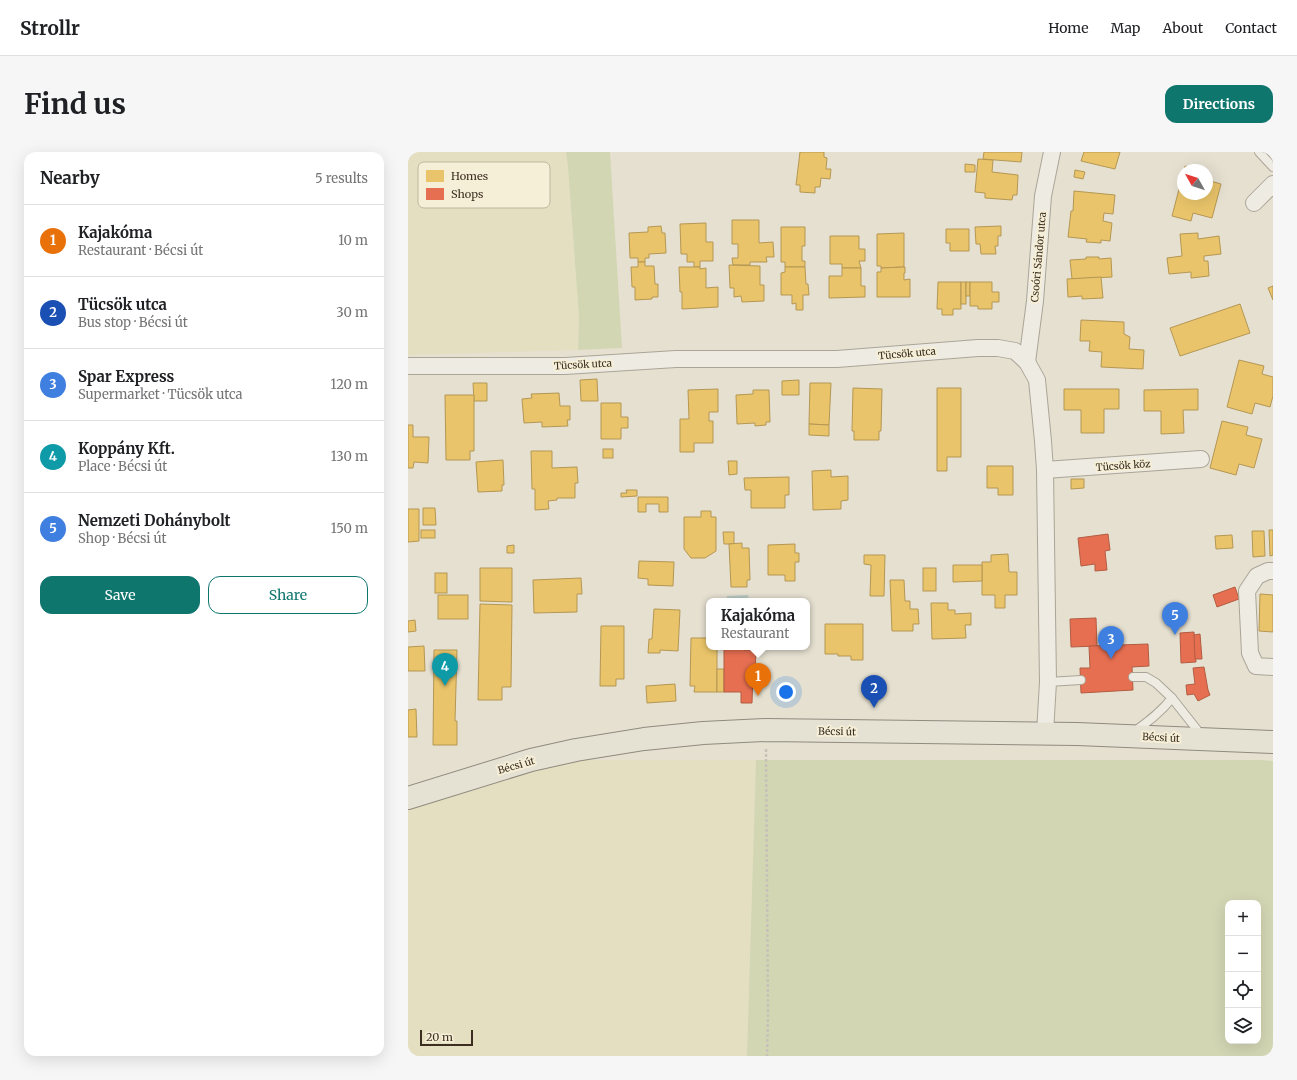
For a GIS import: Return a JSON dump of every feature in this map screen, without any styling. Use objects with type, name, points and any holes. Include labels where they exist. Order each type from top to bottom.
[{"type":"main road","name":"Bécsi út","points":[[408,798],[531,760],[576,750],[644,739],[703,733],[766,730],[1045,733],[1130,735],[1273,742]]},
{"type":"street","name":"Csoóri Sándor utca","points":[[1027,362],[1035,301],[1043,196],[1052,152]]},
{"type":"street","points":[[1254,203],[1273,184]]},
{"type":"street","name":"Tücsök utca","points":[[408,366],[565,366],[676,359],[837,359],[966,348],[998,348],[1015,352],[1027,362],[1037,380],[1043,441],[1045,470],[1048,682],[1045,733]]},
{"type":"street","name":"Tücsök köz","points":[[1045,470],[1200,459]]},
{"type":"street","points":[[1273,571],[1268,571],[1257,576],[1248,590],[1250,653],[1256,666],[1273,667]]},
{"type":"lane","points":[[1259,152],[1273,167]]},
{"type":"lane","points":[[1133,677],[1150,678],[1156,683],[1172,698],[1203,739]]},
{"type":"lane","points":[[1048,682],[1081,680]]},
{"type":"lane","points":[[1130,735],[1164,709],[1172,698]]},
{"type":"path","points":[[766,730],[768,1056]]},
{"type":"shaded area","points":[[408,152],[566,152],[579,317],[578,350],[408,355]]},
{"type":"shaded area","points":[[748,595],[748,598],[727,598],[727,596]]},
{"type":"shaded area","points":[[531,760],[756,760],[747,1056],[408,1056],[408,798]]},
{"type":"green space","points":[[566,152],[610,152],[622,348],[578,350],[579,317]]},
{"type":"green space","points":[[756,760],[1273,761],[1273,1056],[747,1056]]},
{"type":"building: Homes","points":[[800,152],[824,152],[824,157],[827,158],[826,169],[831,169],[830,179],[821,178],[820,187],[815,187],[815,193],[800,192],[800,185],[796,185]]},
{"type":"building: Homes","points":[[984,152],[1022,152],[1021,162],[983,159]]},
{"type":"building: Homes","points":[[1084,152],[1120,152],[1115,169],[1081,161]]},
{"type":"building: Homes","points":[[978,159],[993,160],[992,172],[1018,175],[1017,195],[1013,195],[1012,200],[985,198],[985,193],[975,192]]},
{"type":"building: Homes","points":[[965,164],[975,165],[975,172],[965,172]]},
{"type":"building: Homes","points":[[1075,170],[1085,172],[1083,179],[1074,177]]},
{"type":"building: Homes","points":[[1213,182],[1221,184],[1212,218],[1193,213],[1191,221],[1172,216],[1177,197],[1177,200],[1213,200]]},
{"type":"building: Homes","points":[[1074,191],[1115,195],[1113,214],[1104,213],[1103,221],[1112,223],[1110,241],[1101,240],[1101,243],[1086,242],[1087,239],[1068,237],[1071,211],[1073,211]]},
{"type":"building: Homes","points":[[732,220],[759,220],[759,243],[773,242],[774,257],[766,257],[767,262],[750,262],[750,265],[733,265],[732,258],[738,258],[738,244],[732,244]]},
{"type":"building: Homes","points":[[706,223],[706,242],[713,242],[713,261],[700,261],[700,267],[694,267],[694,262],[687,262],[687,254],[681,254],[680,224]]},
{"type":"building: Homes","points":[[661,226],[662,233],[665,233],[666,253],[649,254],[649,258],[645,258],[645,262],[638,262],[638,258],[630,258],[629,233],[648,232],[648,227]]},
{"type":"building: Homes","points":[[1001,226],[1001,236],[998,236],[998,246],[995,246],[996,254],[981,254],[980,244],[976,244],[975,227]]},
{"type":"building: Homes","points":[[781,227],[805,227],[805,246],[802,246],[802,261],[805,261],[805,267],[785,267],[785,262],[781,262]]},
{"type":"building: Homes","points":[[946,229],[969,229],[969,251],[950,251],[950,243],[946,243]]},
{"type":"building: Homes","points":[[904,233],[904,267],[881,268],[881,266],[877,266],[877,234]]},
{"type":"building: Homes","points":[[1198,233],[1198,239],[1219,236],[1221,254],[1204,256],[1204,261],[1208,261],[1209,276],[1191,278],[1191,272],[1169,274],[1167,258],[1182,256],[1180,234]]},
{"type":"building: Homes","points":[[830,236],[859,236],[859,249],[865,249],[865,261],[859,261],[861,268],[842,268],[842,264],[830,264]]},
{"type":"building: Homes","points":[[1086,257],[1099,257],[1099,259],[1111,258],[1112,277],[1072,279],[1070,260],[1086,259]]},
{"type":"building: Homes","points":[[638,262],[645,262],[645,266],[654,266],[655,284],[658,284],[658,297],[652,297],[652,299],[635,300],[635,287],[632,287],[631,267],[638,267]]},
{"type":"building: Homes","points":[[729,265],[760,266],[760,285],[764,285],[764,301],[742,302],[741,296],[734,297],[734,288],[730,288]]},
{"type":"building: Homes","points":[[679,267],[700,267],[700,269],[706,268],[706,288],[718,287],[718,307],[682,309],[682,292],[680,292]]},
{"type":"building: Homes","points":[[785,267],[805,267],[806,284],[808,284],[809,295],[803,295],[803,310],[796,310],[796,303],[792,304],[792,295],[781,295],[781,273],[785,272]]},
{"type":"building: Homes","points":[[905,267],[904,280],[910,279],[910,297],[877,297],[877,272],[881,272],[881,268]]},
{"type":"building: Homes","points":[[842,268],[861,268],[861,286],[865,286],[865,297],[829,298],[829,276],[842,276]]},
{"type":"building: Homes","points":[[1101,277],[1103,298],[1082,299],[1082,296],[1068,297],[1067,279]]},
{"type":"building: Homes","points":[[938,282],[961,282],[961,309],[953,309],[953,315],[942,315],[942,309],[937,309]]},
{"type":"building: Homes","points":[[961,282],[966,282],[966,304],[961,304]]},
{"type":"building: Homes","points":[[966,282],[970,282],[970,296],[966,296]]},
{"type":"building: Homes","points":[[970,282],[992,282],[992,292],[999,292],[999,302],[992,302],[992,309],[978,309],[978,306],[970,306]]},
{"type":"building: Homes","points":[[1273,286],[1273,300],[1268,288]]},
{"type":"building: Homes","points":[[1240,304],[1250,333],[1180,356],[1170,328]]},
{"type":"building: Homes","points":[[1081,320],[1124,322],[1124,334],[1130,337],[1129,349],[1144,350],[1143,369],[1101,367],[1102,352],[1089,351],[1090,341],[1080,341]]},
{"type":"building: Homes","points":[[1239,360],[1264,366],[1262,374],[1273,377],[1273,396],[1270,407],[1255,403],[1252,414],[1227,407]]},
{"type":"building: Homes","points":[[597,379],[598,401],[581,401],[580,380]]},
{"type":"building: Homes","points":[[799,380],[799,395],[782,395],[782,381]]},
{"type":"building: Homes","points":[[473,383],[487,383],[487,401],[474,401]]},
{"type":"building: Homes","points":[[810,383],[831,383],[829,425],[809,424]]},
{"type":"building: Homes","points":[[853,388],[882,389],[881,431],[879,431],[879,440],[854,440],[854,431],[852,431]]},
{"type":"building: Homes","points":[[937,388],[961,388],[961,457],[947,457],[947,471],[937,471]]},
{"type":"building: Homes","points":[[718,389],[718,412],[709,412],[709,421],[713,421],[713,443],[694,443],[694,452],[680,452],[680,419],[689,419],[688,390]]},
{"type":"building: Homes","points":[[1064,389],[1119,389],[1119,409],[1104,409],[1104,433],[1081,433],[1081,410],[1064,410]]},
{"type":"building: Homes","points":[[1198,389],[1198,410],[1183,410],[1184,433],[1161,434],[1161,411],[1144,411],[1144,390]]},
{"type":"building: Homes","points":[[753,390],[769,390],[770,422],[766,422],[766,425],[755,426],[755,423],[737,424],[736,395],[753,394]]},
{"type":"building: Homes","points":[[559,393],[560,406],[570,406],[570,420],[567,420],[568,426],[542,427],[542,422],[524,423],[522,399],[532,398],[531,394]]},
{"type":"building: Homes","points":[[445,395],[474,395],[474,451],[470,451],[470,460],[446,460]]},
{"type":"building: Homes","points":[[601,403],[621,403],[621,417],[628,417],[628,428],[621,428],[621,439],[601,439]]},
{"type":"building: Homes","points":[[1222,421],[1248,427],[1246,435],[1262,439],[1254,468],[1239,464],[1236,475],[1210,468]]},
{"type":"building: Homes","points":[[809,424],[829,425],[829,436],[809,435]]},
{"type":"building: Homes","points":[[408,425],[413,425],[413,437],[429,437],[428,463],[414,462],[413,468],[408,468]]},
{"type":"building: Homes","points":[[603,449],[613,449],[613,458],[603,458]]},
{"type":"building: Homes","points":[[531,451],[552,451],[552,468],[577,467],[578,483],[575,483],[575,498],[557,498],[557,500],[548,501],[549,509],[535,510],[535,489],[532,489]]},
{"type":"building: Homes","points":[[503,460],[504,485],[502,485],[502,491],[478,492],[476,462]]},
{"type":"building: Homes","points":[[728,461],[737,461],[737,474],[729,475]]},
{"type":"building: Homes","points":[[987,466],[1013,466],[1013,495],[998,495],[998,488],[987,488]]},
{"type":"building: Homes","points":[[831,470],[831,477],[848,476],[848,500],[841,501],[841,509],[813,510],[812,471]]},
{"type":"building: Homes","points":[[789,477],[789,495],[785,495],[785,508],[751,508],[751,490],[745,490],[744,478]]},
{"type":"building: Homes","points":[[1071,479],[1084,479],[1084,488],[1071,489]]},
{"type":"building: Homes","points":[[626,490],[637,490],[637,496],[621,497],[621,493],[627,493]]},
{"type":"building: Homes","points":[[638,497],[668,497],[668,512],[659,512],[659,504],[646,504],[646,512],[638,512]]},
{"type":"building: Homes","points":[[423,508],[435,508],[436,525],[423,525]]},
{"type":"building: Homes","points":[[408,509],[419,509],[419,541],[408,542]]},
{"type":"building: Homes","points":[[701,511],[711,511],[711,517],[716,517],[716,551],[705,558],[691,558],[684,549],[684,517],[701,517]]},
{"type":"building: Homes","points":[[421,530],[435,530],[435,538],[421,538]]},
{"type":"building: Homes","points":[[1269,530],[1273,530],[1273,555],[1270,556]]},
{"type":"building: Homes","points":[[1252,531],[1264,531],[1265,556],[1253,557]]},
{"type":"building: Homes","points":[[723,532],[734,532],[734,544],[724,544]]},
{"type":"building: Homes","points":[[1232,535],[1233,548],[1216,549],[1215,536]]},
{"type":"building: Homes","points":[[742,543],[742,548],[749,548],[750,580],[747,580],[747,587],[731,587],[729,544]]},
{"type":"building: Homes","points":[[795,544],[795,553],[799,553],[799,562],[795,562],[795,581],[785,581],[785,575],[768,575],[768,545]]},
{"type":"building: Homes","points":[[514,545],[514,553],[507,553],[507,546]]},
{"type":"building: Homes","points":[[1008,554],[1009,572],[1017,572],[1017,595],[1005,595],[1005,608],[995,608],[995,595],[982,595],[982,562],[991,562],[991,555]]},
{"type":"building: Homes","points":[[864,555],[885,555],[884,596],[870,596],[871,565],[864,564]]},
{"type":"building: Homes","points":[[639,561],[674,562],[673,586],[648,585],[648,579],[638,578]]},
{"type":"building: Homes","points":[[953,565],[982,565],[982,581],[953,582]]},
{"type":"building: Homes","points":[[480,568],[512,568],[512,602],[480,601]]},
{"type":"building: Homes","points":[[923,568],[936,568],[936,591],[923,591]]},
{"type":"building: Homes","points":[[435,573],[447,573],[447,593],[435,593]]},
{"type":"building: Homes","points":[[581,578],[582,594],[577,594],[577,612],[534,613],[533,580]]},
{"type":"building: Homes","points":[[890,580],[904,580],[905,601],[910,601],[910,609],[918,609],[919,624],[913,624],[913,631],[892,631]]},
{"type":"building: Homes","points":[[1260,594],[1273,595],[1273,632],[1259,631]]},
{"type":"building: Homes","points":[[438,595],[468,595],[468,619],[438,619]]},
{"type":"building: Homes","points":[[931,603],[948,603],[948,610],[955,610],[955,614],[971,613],[971,625],[965,625],[966,638],[932,639]]},
{"type":"building: Homes","points":[[480,604],[512,605],[511,687],[502,687],[502,700],[478,700]]},
{"type":"building: Homes","points":[[654,609],[680,610],[678,651],[660,650],[660,653],[648,653],[649,639],[652,639]]},
{"type":"building: Homes","points":[[415,620],[416,631],[408,632],[408,621]]},
{"type":"building: Homes","points":[[825,624],[863,624],[863,660],[851,660],[851,656],[825,654]]},
{"type":"building: Homes","points":[[601,626],[624,626],[624,679],[616,679],[616,686],[600,686]]},
{"type":"building: Homes","points":[[691,638],[706,638],[706,650],[717,650],[717,692],[694,692],[695,686],[690,686]]},
{"type":"building: Homes","points":[[424,646],[425,671],[408,671],[408,647]]},
{"type":"building: Homes","points":[[434,650],[457,650],[455,721],[457,721],[457,745],[433,745]]},
{"type":"building: Homes","points":[[717,669],[724,669],[724,692],[717,692]]},
{"type":"building: Homes","points":[[675,684],[676,701],[647,703],[646,686]]},
{"type":"building: Homes","points":[[416,709],[417,737],[408,737],[408,710]]},
{"type":"building: Shops","points":[[1108,534],[1110,550],[1105,551],[1107,570],[1095,571],[1095,564],[1081,566],[1078,538]]},
{"type":"building: Shops","points":[[1235,587],[1239,599],[1217,607],[1213,595]]},
{"type":"building: Shops","points":[[1096,618],[1097,646],[1071,647],[1070,619]]},
{"type":"building: Shops","points":[[1194,632],[1196,662],[1181,663],[1180,633]]},
{"type":"building: Shops","points":[[1200,634],[1202,659],[1195,659],[1194,635]]},
{"type":"building: Shops","points":[[1148,644],[1149,666],[1132,667],[1133,690],[1081,693],[1080,668],[1090,668],[1089,646]]},
{"type":"building: Shops","points":[[724,650],[756,650],[755,673],[753,673],[752,703],[741,703],[741,692],[724,692]]},
{"type":"building: Shops","points":[[1204,667],[1210,695],[1198,701],[1194,694],[1187,695],[1186,685],[1195,684],[1193,668]]},
{"type":"place","name":"Nemzeti Dohánybolt","points":[[1175,635]]},
{"type":"place","name":"Spar Express","points":[[1111,659]]},
{"type":"place","name":"Koppány Kft.","points":[[445,686]]},
{"type":"place","name":"Kajakóma","points":[[758,696]]},
{"type":"place","name":"Tücsök utca","points":[[874,708]]}]
